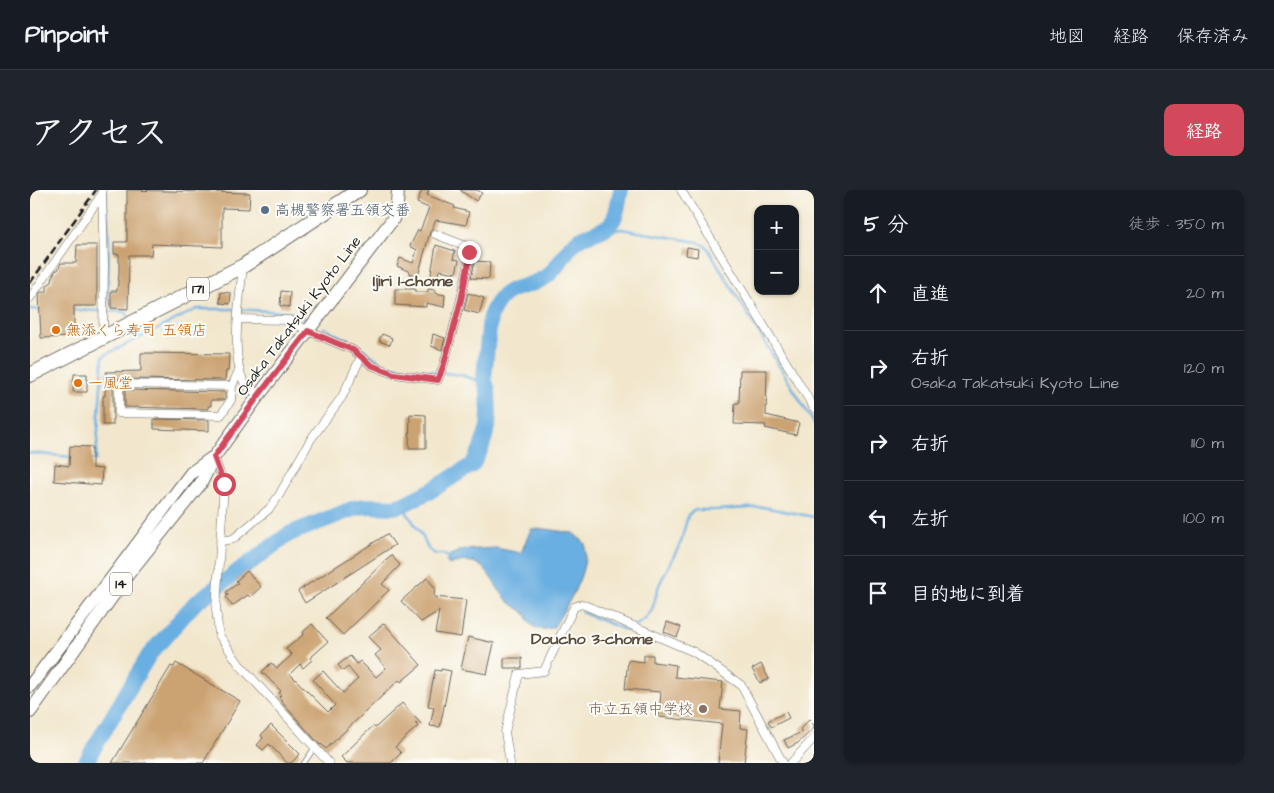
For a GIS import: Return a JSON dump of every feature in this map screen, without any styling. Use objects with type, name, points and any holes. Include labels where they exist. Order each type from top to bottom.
[{"type":"highway","name":"171","points":[[30,375],[243,266],[359,190]]},
{"type":"main road","name":"Osaka Takatsuki Kyoto Line","points":[[30,712],[129,573],[201,483],[214,457],[259,395],[393,219],[398,190]]},
{"type":"main road","name":"Osaka Takatsuki Kyoto Line","points":[[30,686],[191,473],[214,457]]},
{"type":"street","points":[[681,190],[814,408]]},
{"type":"street","points":[[30,298],[103,192]]},
{"type":"street","points":[[103,192],[103,338]]},
{"type":"street","points":[[239,317],[289,320],[308,331],[353,350],[371,365],[394,374],[438,380],[444,366],[470,256],[466,246],[435,234]]},
{"type":"street","points":[[243,266],[237,353],[239,370],[245,384],[259,395]]},
{"type":"street","points":[[221,541],[233,539],[269,508],[278,497],[311,439],[342,397],[361,357]]},
{"type":"street","points":[[232,386],[119,384],[119,413],[221,414],[231,400],[232,386],[239,370]]},
{"type":"street","points":[[214,457],[224,484],[216,609],[218,635],[239,664],[329,763]]},
{"type":"street","points":[[510,763],[505,732],[519,674],[544,671],[574,607],[582,604],[694,652],[741,685],[783,763]]},
{"type":"street","points":[[791,763],[814,738]]},
{"type":"lane","points":[[304,763],[315,747]]},
{"type":"water","points":[[531,529],[573,533],[585,543],[584,565],[581,576],[554,627],[547,629],[540,629],[531,625],[524,613],[508,601],[490,576],[478,564],[461,562],[449,565],[446,561],[450,555],[462,550],[496,548],[521,553]]},
{"type":"building","points":[[127,190],[250,193],[249,209],[222,208],[222,247],[152,244],[151,255],[129,255],[128,309],[111,308],[111,291],[117,291],[119,274],[119,254],[114,254],[114,242],[127,242]]},
{"type":"building","points":[[422,190],[429,190],[427,195],[455,206],[454,208],[469,212],[466,225],[436,220],[430,232],[418,276],[410,274],[410,272],[397,266],[400,258],[413,263],[417,250],[410,246],[418,230],[420,231],[429,208],[417,203]]},
{"type":"building","points":[[460,190],[477,190],[482,193],[476,201]]},
{"type":"building","points":[[77,245],[97,245],[97,306],[74,306],[74,337],[41,338],[39,294],[47,292],[47,285],[52,282],[53,275],[61,263],[76,263]]},
{"type":"building","points":[[436,245],[455,251],[453,259],[459,260],[456,273],[439,270],[437,282],[430,280]]},
{"type":"building","points":[[687,247],[698,249],[697,257],[686,255]]},
{"type":"building","points":[[475,261],[490,262],[489,279],[471,278]]},
{"type":"building","points":[[395,289],[415,289],[415,292],[428,292],[428,289],[435,290],[435,293],[445,295],[444,307],[426,303],[426,307],[395,305]]},
{"type":"building","points":[[281,291],[290,292],[289,307],[280,306]]},
{"type":"building","points":[[221,292],[231,293],[230,304],[220,303]]},
{"type":"building","points":[[468,293],[484,298],[479,314],[464,310]]},
{"type":"building","points":[[382,334],[392,338],[390,345],[379,341]]},
{"type":"building","points":[[433,334],[445,338],[442,350],[431,346]]},
{"type":"building","points":[[141,353],[229,354],[228,371],[226,371],[225,380],[117,379],[113,384],[113,425],[103,425],[103,396],[105,396],[106,372],[141,371]]},
{"type":"building","points":[[740,370],[767,370],[766,415],[799,423],[796,435],[765,428],[766,425],[734,424],[735,403],[739,403]]},
{"type":"building","points":[[74,374],[87,374],[87,392],[73,392]]},
{"type":"building","points":[[125,390],[225,392],[225,399],[211,400],[211,406],[208,406],[208,409],[125,407]]},
{"type":"building","points":[[410,414],[426,415],[426,448],[409,448]]},
{"type":"building","points":[[154,419],[209,420],[209,431],[154,429]]},
{"type":"building","points":[[70,446],[92,447],[92,468],[102,469],[101,485],[54,481],[55,464],[69,466]]},
{"type":"building","points":[[387,534],[395,545],[305,603],[298,591]]},
{"type":"building","points":[[391,555],[400,565],[382,584],[389,590],[343,635],[326,618]]},
{"type":"building","points":[[247,571],[261,587],[250,597],[248,595],[232,606],[226,597],[228,595],[226,592],[238,583],[236,581]]},
{"type":"building","points":[[427,578],[435,588],[434,597],[466,600],[461,637],[435,633],[439,611],[421,622],[401,601]]},
{"type":"building","points":[[667,622],[681,627],[677,637],[664,632]]},
{"type":"building","points":[[384,623],[421,665],[401,682],[399,680],[326,749],[320,745],[288,709],[279,697],[281,691],[262,672],[271,663],[277,668],[292,655],[286,649],[304,634],[303,632],[312,624],[328,642],[310,658],[312,660],[303,668],[300,664],[290,674],[328,712],[335,705],[313,680],[323,671],[343,693],[358,679],[348,667],[343,671],[338,665],[350,656],[357,664],[360,661],[376,677],[386,668],[375,655],[381,650],[368,637]]},
{"type":"building","points":[[468,637],[494,643],[487,674],[461,669]]},
{"type":"building","points":[[644,655],[653,655],[653,662],[676,665],[675,677],[723,682],[720,709],[741,711],[740,728],[748,729],[744,763],[718,763],[722,724],[659,717],[661,692],[625,689],[628,660],[644,662]]},
{"type":"building","points":[[504,658],[522,658],[522,668],[504,668]]},
{"type":"building","points":[[176,663],[240,701],[203,763],[112,763],[171,666],[174,667]]},
{"type":"building","points":[[761,664],[769,679],[760,683],[752,669]]},
{"type":"building","points":[[441,669],[451,671],[440,727],[430,726],[434,707],[428,706],[435,670],[441,671]]},
{"type":"building","points":[[402,703],[421,724],[415,723],[418,726],[395,747],[401,753],[391,763],[347,763],[341,757],[373,726],[375,728]]},
{"type":"building","points":[[786,712],[789,718],[771,727],[768,721]]},
{"type":"building","points":[[809,720],[814,725],[814,728],[798,743],[788,748],[784,740],[802,732],[800,729]]},
{"type":"building","points":[[271,725],[300,754],[291,763],[287,763],[269,744],[263,750],[257,745],[263,738],[261,735]]},
{"type":"waterway","points":[[85,763],[149,655],[195,603],[289,534],[355,508],[402,505],[432,490],[472,465],[481,449],[488,427],[488,391],[484,378],[490,317],[496,305],[508,292],[539,281],[547,276],[578,240],[608,227],[615,216],[621,190]]},
{"type":"waterway","points":[[490,372],[493,330],[497,314],[504,302],[515,295],[552,280],[579,246],[612,230],[621,219],[627,190]]},
{"type":"waterway","points":[[106,191],[109,245],[107,311]]},
{"type":"waterway","points":[[611,231],[621,229],[698,242],[707,247],[814,423]]},
{"type":"waterway","points":[[30,309],[43,310]]},
{"type":"waterway","points":[[89,459],[96,460],[103,356],[197,309],[235,309],[295,313],[310,322]]},
{"type":"waterway","points":[[71,310],[126,312],[129,318]]},
{"type":"waterway","points":[[134,327],[140,337]]},
{"type":"waterway","points":[[324,328],[356,344],[386,366],[461,375],[484,383]]},
{"type":"waterway","points":[[220,577],[277,535],[344,505],[365,500],[392,502],[399,500],[464,465],[474,451],[483,420],[482,393]]},
{"type":"waterway","points":[[30,453],[71,457]]},
{"type":"waterway","points":[[402,505],[423,537],[428,549],[435,554],[443,554],[448,557]]},
{"type":"waterway","points":[[581,612],[628,631],[645,619],[652,610],[659,585],[681,542],[688,515],[695,510],[763,507],[814,517]]},
{"type":"waterway","points":[[79,763],[146,649],[193,597],[216,580]]},
{"type":"railway","points":[[30,283],[96,190]]},
{"type":"place","name":"高槻警察署五領交番","points":[[265,210]]},
{"type":"place","name":"無添くら寿司 五領店","points":[[56,330]]},
{"type":"place","name":"一風堂","points":[[78,383]]},
{"type":"place","name":"市立五領中学校","points":[[703,709]]},
{"type":"district","name":"Ijiri 1-chome","points":[[413,281]]},
{"type":"district","name":"Doucho 3-chome","points":[[592,639]]},
{"type":"route","points":[[224,484],[214,457],[308,331],[353,350],[371,365],[394,374],[438,380],[461,300],[470,256],[469,252]]}]
